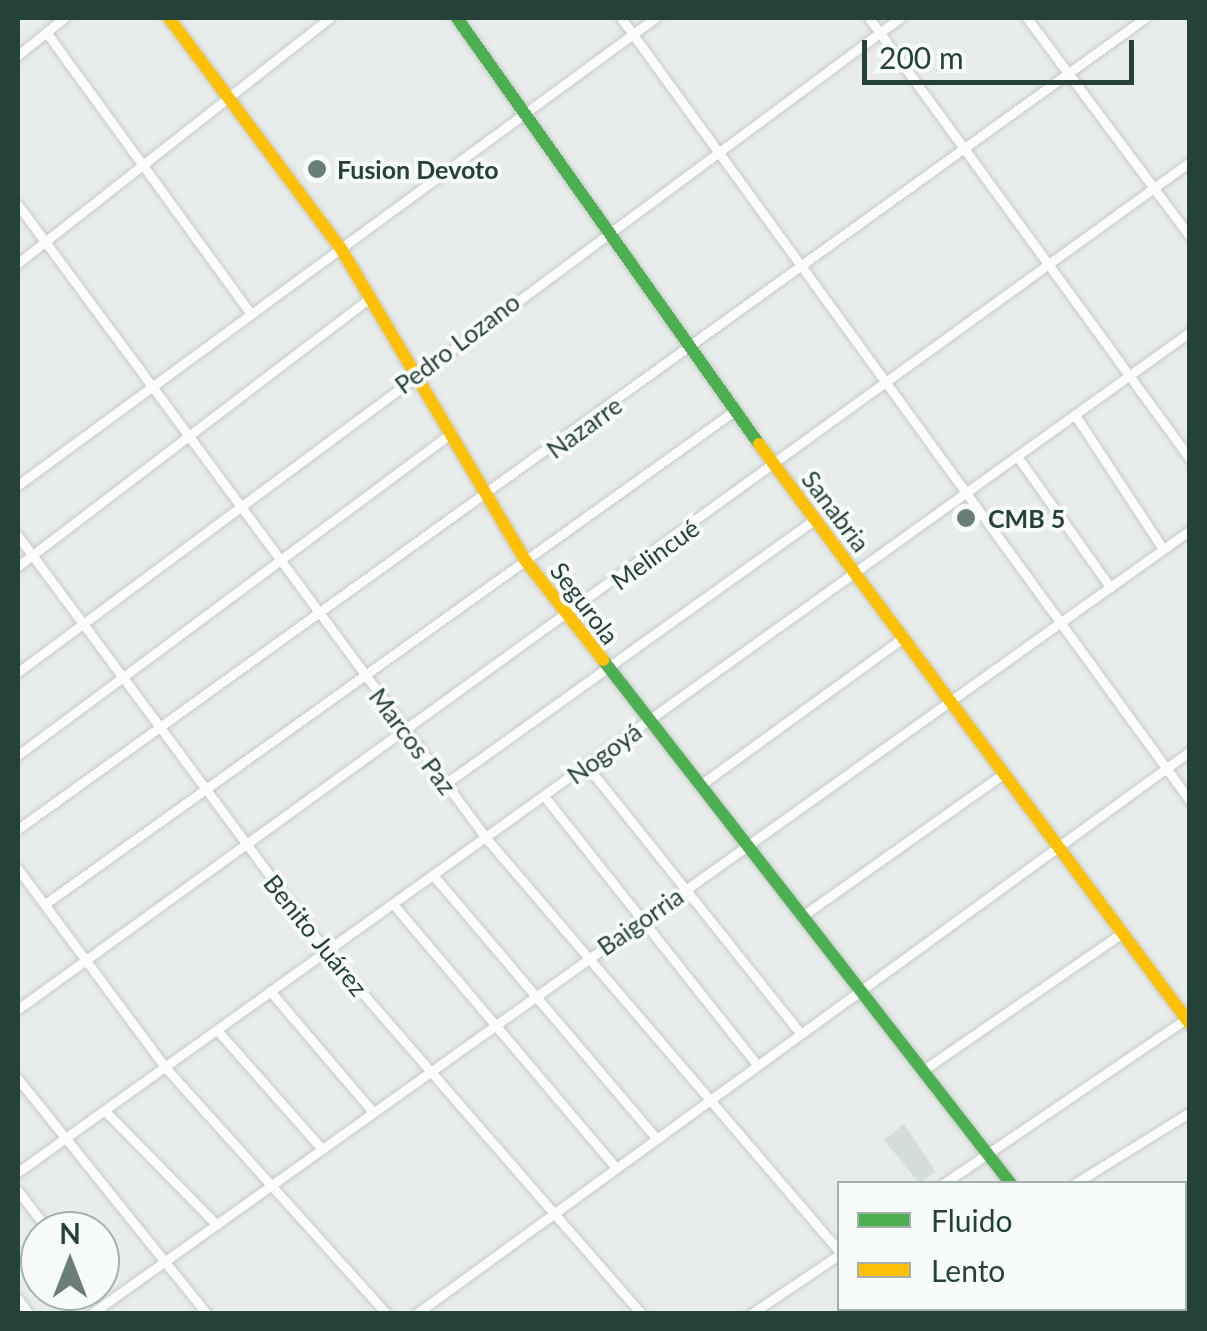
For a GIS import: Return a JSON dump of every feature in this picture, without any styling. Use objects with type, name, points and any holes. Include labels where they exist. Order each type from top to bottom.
[{"type":"street","points":[[18,54],[64,18]]},
{"type":"street","name":"Segurola","points":[[169,18],[340,247],[483,500],[525,560],[646,724],[1009,1181]]},
{"type":"street","points":[[18,262],[329,18]]},
{"type":"street","name":"Sanabria","points":[[456,18],[734,411],[1188,1019]]},
{"type":"street","points":[[621,18],[721,148],[1190,800]]},
{"type":"street","points":[[18,485],[656,18]]},
{"type":"street","points":[[869,18],[1054,262],[1134,372],[1190,459]]},
{"type":"street","name":"Pedro Lozano","points":[[18,672],[607,230],[900,18]]},
{"type":"street","points":[[1026,18],[1190,237]]},
{"type":"street","name":"Nazarre","points":[[18,829],[691,351],[1145,18]]},
{"type":"street","points":[[46,32],[145,161],[250,312]]},
{"type":"street","name":"Melincué","points":[[18,1009],[776,468],[1190,162]]},
{"type":"street","name":"Marcos Paz","points":[[18,205],[486,838],[837,1251]]},
{"type":"street","points":[[18,566],[369,299]]},
{"type":"street","name":"Nogoyá","points":[[18,1172],[1190,332]]},
{"type":"street","points":[[44,904],[734,411]]},
{"type":"street","points":[[1075,414],[1163,549]]},
{"type":"street","points":[[18,755],[446,437]]},
{"type":"street","points":[[1017,456],[1110,587]]},
{"type":"street","points":[[444,784],[608,672],[814,520]]},
{"type":"street","name":"Baigorria","points":[[120,1293],[1190,530]]},
{"type":"street","name":"Benito Juárez","points":[[18,536],[80,626],[326,951],[642,1314]]},
{"type":"street","points":[[698,787],[903,638]]},
{"type":"street","points":[[416,1314],[856,986],[1190,751]]},
{"type":"street","points":[[587,766],[798,1030]]},
{"type":"street","points":[[802,917],[1003,774]]},
{"type":"street","points":[[544,796],[755,1062]]},
{"type":"street","points":[[18,869],[164,1067],[387,1314]]},
{"type":"street","points":[[433,875],[655,1137]]},
{"type":"street","points":[[393,904],[615,1168]]},
{"type":"street","points":[[922,1071],[1122,933]]},
{"type":"street","points":[[270,991],[373,1112]]},
{"type":"street","points":[[947,1181],[1188,1019]]},
{"type":"street","points":[[217,1030],[322,1149]]},
{"type":"street","points":[[18,1079],[206,1313]]},
{"type":"street","points":[[104,1110],[217,1225]]},
{"type":"street","points":[[1079,1181],[1190,1112]]},
{"type":"street","points":[[751,1314],[837,1256]]},
{"type":"street","points":[[18,1299],[30,1314]]},
{"type":"shaded area","points":[[904,1124],[936,1172],[917,1181],[884,1140]]},
{"type":"traffic: fast","points":[[457,18],[759,444]]},
{"type":"traffic: fast","points":[[603,660],[1009,1181]]},
{"type":"traffic: slow","points":[[169,18],[340,247],[525,560],[603,660]]},
{"type":"traffic: slow","points":[[759,444],[1190,1024]]},
{"type":"place","name":"Fusion Devoto","points":[[317,169]]},
{"type":"place","name":"CMB 5","points":[[966,518]]}]
